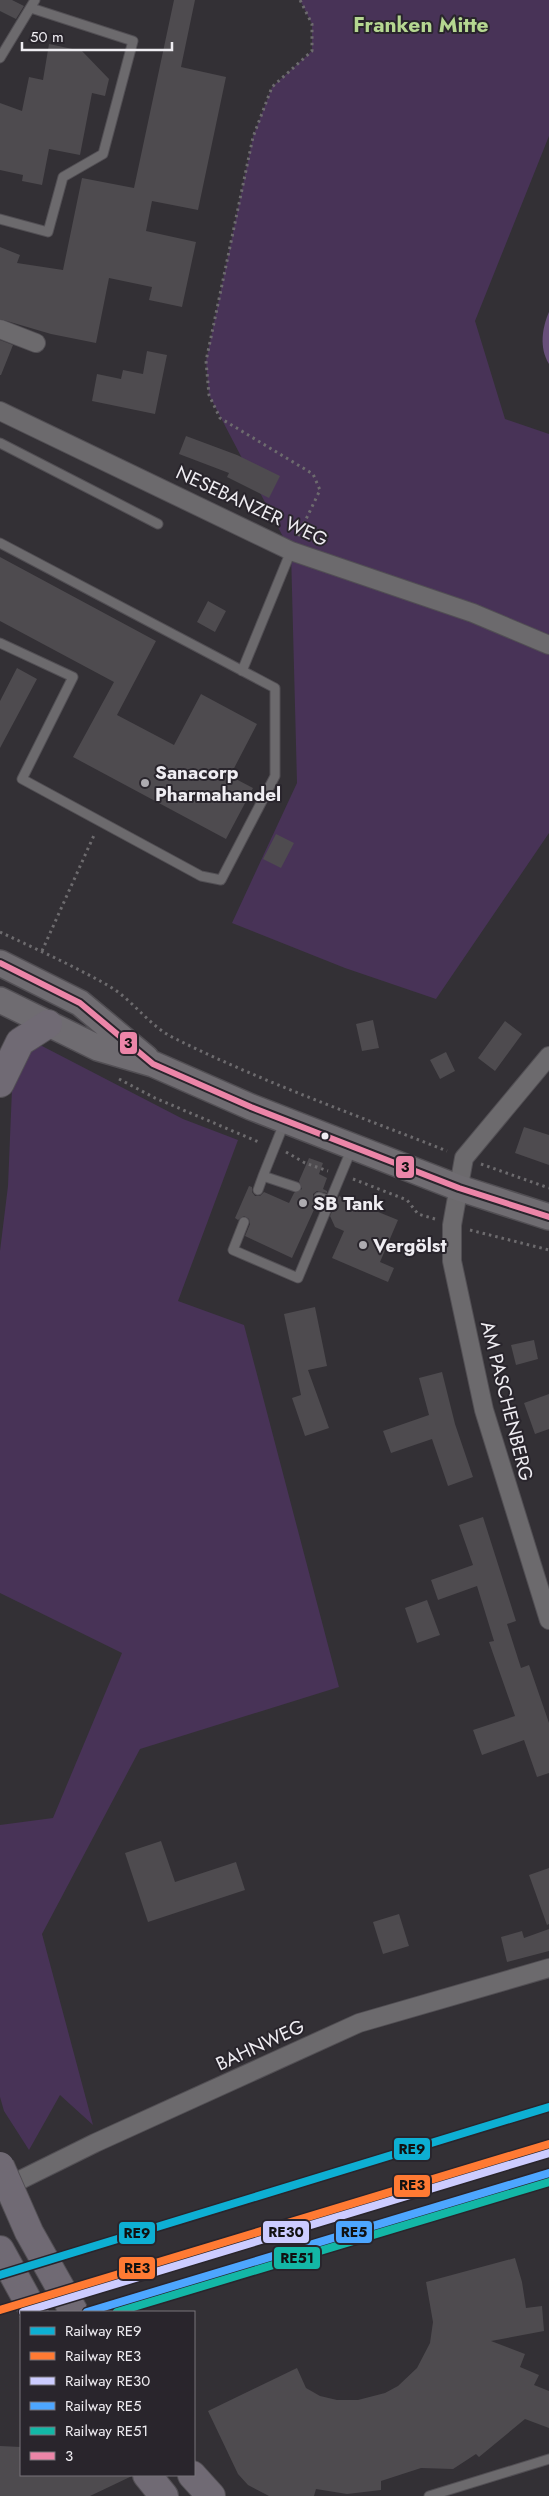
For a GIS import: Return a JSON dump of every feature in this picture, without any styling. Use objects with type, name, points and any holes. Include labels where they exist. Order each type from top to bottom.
[{"type":"highway","points":[[0,1096],[0,1084],[20,1042],[48,1024]]},
{"type":"highway","points":[[0,2166],[29,2232],[73,2311]]},
{"type":"highway","points":[[0,2250],[33,2311]]},
{"type":"highway","points":[[147,2476],[164,2496]]},
{"type":"highway","points":[[193,2476],[211,2496]]},
{"type":"main road","points":[[0,963],[80,1003],[154,1064]]},
{"type":"main road","points":[[0,1000],[98,1048],[154,1064],[285,1120],[459,1188],[549,1218]]},
{"type":"street","points":[[0,329],[36,343]]},
{"type":"street","name":"NESEBANZER WEG","points":[[0,411],[291,552],[473,612],[549,645]]},
{"type":"street","points":[[464,1158],[549,1056]]},
{"type":"street","name":"AM PASCHENBERG","points":[[464,1158],[452,1225],[452,1261],[484,1410],[549,1620]]},
{"type":"street","name":"BAHNWEG","points":[[0,2190],[95,2143],[359,2023],[549,1968]]},
{"type":"lane","points":[[0,58],[33,4],[133,41],[103,154],[63,178],[48,232],[0,219]]},
{"type":"lane","points":[[0,443],[158,524]]},
{"type":"lane","points":[[0,543],[275,688],[274,776],[221,880],[201,876],[22,779],[73,678],[0,643]]},
{"type":"lane","points":[[242,671],[291,552]]},
{"type":"lane","points":[[258,1190],[285,1120]]},
{"type":"lane","points":[[244,1222],[233,1250],[298,1278],[353,1145]]},
{"type":"lane","points":[[262,1176],[296,1187]]},
{"type":"lane","points":[[320,1197],[330,1201]]},
{"type":"lane","points":[[429,2496],[549,2459]]},
{"type":"path","points":[[291,552],[320,490],[313,474],[220,418],[209,395],[206,361],[253,137],[272,87],[312,51],[312,24],[300,0]]},
{"type":"path","points":[[42,951],[100,821]]},
{"type":"path","points":[[0,932],[110,986],[138,1008],[155,1026],[172,1037],[262,1079],[464,1158],[549,1188]]},
{"type":"path","points":[[113,1076],[155,1098],[290,1154],[305,1163],[341,1174]]},
{"type":"shaded area","points":[[300,0],[549,0],[549,136],[475,321],[505,419],[549,434],[549,833],[436,999],[345,968],[232,923],[297,783],[291,552],[209,395],[206,361],[253,137],[272,87],[312,51],[312,24]]},
{"type":"shaded area","points":[[549,312],[549,364],[544,351],[543,338]]},
{"type":"shaded area","points":[[33,1045],[42,1046],[183,1119],[238,1140],[178,1301],[244,1325],[339,1687],[140,1749],[42,1934],[93,2125],[60,2095],[29,2150],[4,2111],[0,2097],[0,1825],[53,1818],[122,1653],[0,1593],[0,1251],[8,1186],[12,1089]]},
{"type":"building","points":[[0,0],[12,0],[24,6],[16,19],[0,11]]},
{"type":"building","points":[[174,0],[195,0],[181,67],[226,77],[198,210],[152,201],[146,231],[196,242],[182,307],[149,300],[152,287],[109,278],[96,343],[51,334],[0,319],[0,247],[20,255],[17,263],[63,270],[82,178],[134,188]]},
{"type":"building","points":[[49,44],[82,51],[109,79],[105,96],[92,93],[80,155],[49,149],[42,185],[22,181],[23,175],[0,170],[0,103],[22,111],[29,77],[43,80]]},
{"type":"building","points":[[0,340],[13,345],[1,375],[0,375]]},
{"type":"building","points":[[147,351],[167,355],[155,414],[92,401],[97,374],[121,379],[123,370],[143,374]]},
{"type":"building","points":[[186,436],[237,455],[280,476],[269,498],[227,477],[229,473],[179,454]]},
{"type":"building","points":[[0,557],[156,641],[117,715],[174,745],[201,694],[257,724],[230,776],[253,788],[226,839],[73,757],[114,682],[0,621]]},
{"type":"building","points":[[208,601],[226,611],[215,632],[197,622]]},
{"type":"building","points":[[17,668],[37,679],[0,748],[0,701]]},
{"type":"building","points":[[276,834],[294,843],[281,868],[263,859]]},
{"type":"building","points":[[373,1020],[379,1048],[362,1051],[356,1024]]},
{"type":"building","points":[[505,1021],[522,1034],[495,1071],[478,1058]]},
{"type":"building","points":[[446,1052],[455,1071],[440,1079],[430,1060]]},
{"type":"building","points":[[524,1127],[549,1135],[549,1165],[515,1153]]},
{"type":"building","points":[[309,1158],[323,1163],[319,1174],[327,1178],[323,1189],[327,1193],[317,1191],[313,1194],[313,1199],[317,1203],[292,1258],[245,1236],[250,1224],[249,1219],[244,1216],[238,1220],[235,1218],[249,1186],[252,1187],[252,1192],[255,1196],[260,1196],[264,1192],[289,1203],[294,1193],[302,1189],[299,1181]]},
{"type":"building","name":"Vergölst","points":[[339,1196],[398,1220],[380,1262],[394,1268],[388,1282],[332,1258],[344,1231],[335,1227],[330,1216]]},
{"type":"building","points":[[315,1307],[327,1366],[308,1370],[329,1428],[305,1436],[292,1398],[301,1395],[284,1314]]},
{"type":"building","points":[[534,1340],[538,1359],[516,1365],[511,1345]]},
{"type":"building","points":[[442,1372],[455,1424],[473,1477],[448,1486],[432,1439],[391,1453],[383,1431],[429,1415],[419,1378]]},
{"type":"building","points":[[549,1394],[549,1429],[535,1434],[524,1403]]},
{"type":"building","points":[[483,1517],[516,1621],[507,1624],[521,1668],[529,1665],[549,1723],[549,1773],[537,1777],[524,1740],[482,1755],[473,1730],[515,1716],[489,1642],[494,1641],[477,1586],[438,1600],[431,1580],[473,1565],[459,1525]]},
{"type":"building","points":[[427,1600],[440,1635],[417,1643],[405,1608]]},
{"type":"building","points":[[161,1841],[175,1882],[236,1862],[245,1890],[148,1922],[125,1853]]},
{"type":"building","points":[[549,1868],[549,1924],[547,1925],[529,1875]]},
{"type":"building","points":[[399,1914],[409,1946],[383,1954],[373,1922]]},
{"type":"building","points":[[549,1929],[549,1951],[507,1962],[501,1937],[522,1931],[524,1938]]},
{"type":"building","points":[[515,2258],[522,2282],[526,2308],[542,2306],[544,2331],[491,2341],[525,2354],[520,2367],[539,2375],[534,2385],[549,2391],[549,2428],[525,2419],[479,2457],[476,2454],[453,2469],[421,2468],[381,2481],[381,2490],[347,2494],[316,2489],[314,2496],[269,2496],[248,2485],[238,2474],[208,2411],[297,2368],[306,2388],[320,2396],[337,2400],[358,2400],[385,2393],[398,2386],[417,2368],[430,2343],[433,2322],[426,2282]]},
{"type":"building","points":[[0,2446],[20,2447],[20,2476],[132,2476],[90,2496],[0,2496]]},
{"type":"rail line","name":"RE9","points":[[0,2275],[549,2107]]},
{"type":"rail line","name":"RE3","points":[[0,2310],[549,2144]]},
{"type":"rail line","name":"RE30","points":[[26,2311],[549,2153]]},
{"type":"rail line","name":"RE5","points":[[90,2311],[549,2173]]},
{"type":"rail line","name":"RE51","points":[[120,2311],[549,2182]]},
{"type":"transit line","name":"3","points":[[0,963],[80,1003],[153,1064],[251,1107],[459,1188],[549,1217]]},
{"type":"place","name":"Sanacorp Pharmahandel","points":[[145,783]]},
{"type":"place","name":"SB Tank","points":[[303,1203]]},
{"type":"place","name":"Vergölst","points":[[363,1245]]},
{"type":"district","name":"Franken Mitte","points":[[421,25]]}]
